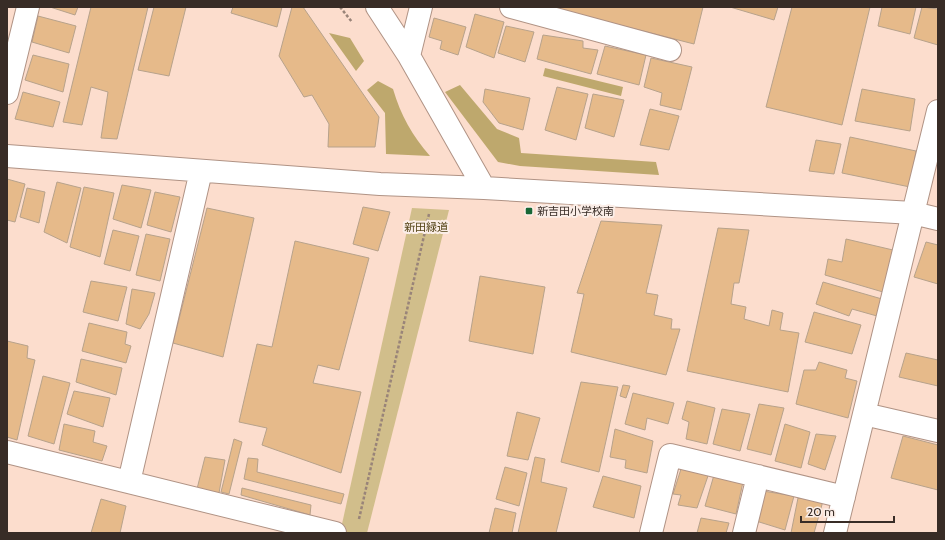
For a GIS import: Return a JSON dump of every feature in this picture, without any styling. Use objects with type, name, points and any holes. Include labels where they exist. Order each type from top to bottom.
[{"type":"street","points":[[8,87],[28,7]]},
{"type":"street","points":[[377,7],[409,56],[484,188]]},
{"type":"street","points":[[409,56],[421,7]]},
{"type":"street","points":[[510,7],[670,50]]},
{"type":"street","points":[[835,533],[938,111]]},
{"type":"street","points":[[7,156],[380,184],[484,188],[913,213],[938,219]]},
{"type":"street","points":[[129,482],[201,171]]},
{"type":"street","points":[[864,414],[938,431]]},
{"type":"street","points":[[7,452],[334,533]]},
{"type":"street","points":[[651,533],[670,455],[844,497]]},
{"type":"street","points":[[744,533],[758,476]]},
{"type":"path","points":[[358,525],[435,186]]},
{"type":"green space","name":"新田緑道","points":[[412,208],[449,210],[367,533],[340,533]]},
{"type":"shaded area","points":[[329,33],[350,38],[364,61],[356,71]]},
{"type":"shaded area","points":[[545,68],[623,87],[621,96],[543,76]]},
{"type":"shaded area","points":[[378,81],[393,89],[408,125],[430,156],[386,154],[385,113],[367,90]]},
{"type":"shaded area","points":[[460,85],[497,129],[519,138],[521,153],[656,162],[659,175],[520,166],[498,162],[445,92]]},
{"type":"building","points":[[50,7],[78,7],[75,15]]},
{"type":"building","points":[[91,7],[148,7],[117,139],[101,138],[108,92],[91,87],[82,125],[63,122]]},
{"type":"building","points":[[154,7],[186,7],[169,76],[138,70]]},
{"type":"building","points":[[233,7],[282,7],[277,27],[231,13]]},
{"type":"building","points":[[292,7],[303,7],[379,117],[375,147],[328,147],[329,124],[312,95],[304,97],[279,56]]},
{"type":"building","points":[[549,7],[703,7],[694,44]]},
{"type":"building","points":[[730,7],[778,7],[774,20]]},
{"type":"building","points":[[792,7],[870,7],[842,125],[766,107]]},
{"type":"building","points":[[882,7],[916,7],[910,34],[878,26]]},
{"type":"building","points":[[922,7],[938,9],[938,45],[914,38]]},
{"type":"building","points":[[475,14],[504,22],[494,58],[466,47]]},
{"type":"building","points":[[38,16],[76,26],[69,53],[32,42]]},
{"type":"building","points":[[434,18],[466,27],[458,55],[440,49],[442,41],[429,37]]},
{"type":"building","points":[[506,26],[534,32],[525,62],[498,53]]},
{"type":"building","points":[[543,35],[583,41],[583,48],[598,50],[591,74],[537,59]]},
{"type":"building","points":[[605,46],[646,55],[639,85],[597,74]]},
{"type":"building","points":[[33,55],[69,64],[63,92],[25,80]]},
{"type":"building","points":[[651,58],[692,67],[681,110],[660,105],[662,93],[644,87]]},
{"type":"building","points":[[557,87],[588,94],[576,140],[545,130]]},
{"type":"building","points":[[485,89],[530,98],[523,130],[499,123],[483,102]]},
{"type":"building","points":[[862,89],[915,99],[910,131],[855,121]]},
{"type":"building","points":[[23,92],[60,102],[53,127],[15,119]]},
{"type":"building","points":[[593,94],[624,100],[614,137],[585,128]]},
{"type":"building","points":[[650,109],[679,116],[669,150],[640,145]]},
{"type":"building","points":[[850,137],[916,151],[910,187],[842,173]]},
{"type":"building","points":[[816,140],[841,144],[834,174],[809,171]]},
{"type":"building","points":[[7,179],[25,184],[15,222],[7,220]]},
{"type":"building","points":[[57,182],[81,188],[67,243],[44,232]]},
{"type":"building","points":[[122,185],[151,190],[141,228],[113,219]]},
{"type":"building","points":[[84,187],[114,193],[100,257],[70,247]]},
{"type":"building","points":[[27,188],[45,192],[39,223],[20,217]]},
{"type":"building","points":[[155,192],[180,197],[171,232],[147,225]]},
{"type":"building","points":[[363,207],[390,212],[378,251],[353,244]]},
{"type":"building","points":[[207,208],[254,218],[223,357],[173,343]]},
{"type":"building","points":[[601,221],[662,225],[646,293],[658,295],[654,315],[672,319],[671,329],[680,329],[666,375],[571,352],[584,294],[577,293]]},
{"type":"building","points":[[718,228],[749,230],[739,283],[734,283],[731,304],[746,307],[744,319],[769,326],[772,310],[783,313],[780,330],[799,333],[788,392],[687,371]]},
{"type":"building","points":[[113,230],[139,236],[130,271],[104,264]]},
{"type":"building","points":[[146,234],[170,239],[160,281],[136,275]]},
{"type":"building","points":[[846,239],[893,250],[883,292],[825,275],[828,259],[842,262]]},
{"type":"building","points":[[295,241],[369,258],[339,370],[318,365],[313,383],[361,392],[341,473],[262,445],[267,428],[239,422],[257,344],[272,347]]},
{"type":"building","points":[[926,242],[938,245],[938,284],[914,277]]},
{"type":"building","points":[[480,276],[545,287],[533,354],[469,341]]},
{"type":"building","points":[[91,281],[127,287],[118,321],[83,312]]},
{"type":"building","points":[[823,282],[882,299],[877,316],[852,309],[849,316],[816,304]]},
{"type":"building","points":[[132,289],[155,293],[149,314],[140,329],[126,324]]},
{"type":"building","points":[[814,312],[861,325],[852,354],[805,342]]},
{"type":"building","points":[[89,323],[127,332],[125,344],[131,346],[126,363],[82,351]]},
{"type":"building","points":[[7,341],[28,346],[27,358],[35,360],[17,440],[7,437]]},
{"type":"building","points":[[906,353],[938,360],[938,386],[899,377]]},
{"type":"building","points":[[81,359],[122,368],[116,395],[76,382]]},
{"type":"building","points":[[819,362],[847,370],[845,378],[857,381],[848,418],[796,404],[804,370],[816,370]]},
{"type":"building","points":[[43,376],[70,383],[54,444],[28,436]]},
{"type":"building","points":[[581,382],[618,387],[599,472],[561,462]]},
{"type":"building","points":[[623,385],[630,386],[626,398],[620,396]]},
{"type":"building","points":[[74,391],[110,398],[103,427],[67,414]]},
{"type":"building","points":[[633,393],[674,403],[668,424],[647,418],[645,430],[625,424]]},
{"type":"building","points":[[687,401],[715,408],[707,444],[686,439],[689,422],[682,419]]},
{"type":"building","points":[[759,404],[784,408],[771,455],[747,449]]},
{"type":"building","points":[[722,409],[750,414],[740,451],[713,444]]},
{"type":"building","points":[[517,412],[540,418],[528,460],[507,456]]},
{"type":"building","points":[[64,424],[95,431],[93,442],[107,446],[102,461],[59,450]]},
{"type":"building","points":[[785,424],[810,432],[801,468],[775,461]]},
{"type":"building","points":[[615,429],[653,441],[647,473],[625,468],[626,460],[610,457]]},
{"type":"building","points":[[816,434],[836,436],[825,470],[808,464]]},
{"type":"building","points":[[903,436],[938,445],[938,490],[891,478]]},
{"type":"building","points":[[234,439],[242,442],[229,494],[221,492]]},
{"type":"building","points":[[205,457],[225,460],[219,493],[197,489]]},
{"type":"building","points":[[535,457],[545,459],[541,482],[567,488],[556,533],[518,533]]},
{"type":"building","points":[[248,458],[258,459],[257,472],[344,494],[341,504],[244,479]]},
{"type":"building","points":[[505,467],[527,473],[519,506],[496,499]]},
{"type":"building","points":[[681,469],[709,473],[697,508],[678,505],[681,495],[673,494]]},
{"type":"building","points":[[714,475],[743,482],[736,514],[705,506]]},
{"type":"building","points":[[603,476],[641,486],[634,518],[593,507]]},
{"type":"building","points":[[242,488],[311,505],[310,515],[241,495]]},
{"type":"building","points":[[763,491],[794,496],[785,530],[756,521]]},
{"type":"building","points":[[798,498],[823,501],[814,533],[791,533]]},
{"type":"building","points":[[101,499],[126,506],[120,533],[91,533]]},
{"type":"building","points":[[495,508],[516,513],[512,533],[489,533]]},
{"type":"building","points":[[701,518],[729,523],[726,533],[697,533]]},
{"type":"place","name":"新吉田小学校南","points":[[529,211]]}]
